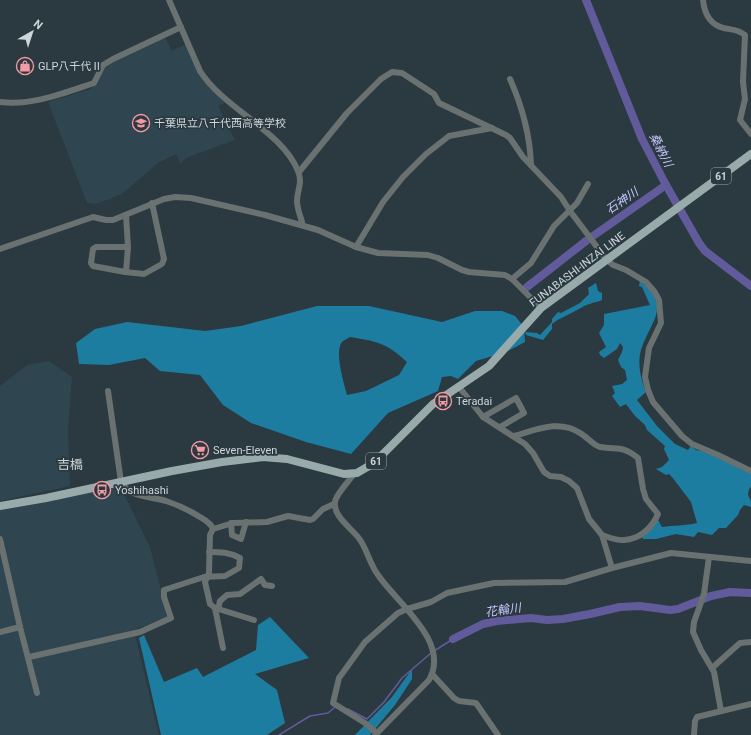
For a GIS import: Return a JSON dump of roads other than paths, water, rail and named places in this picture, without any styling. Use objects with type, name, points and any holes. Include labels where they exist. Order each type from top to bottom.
[{"type":"main road","name":"FUNABASHI-INZAI LINE","points":[[354,474],[367,469],[374,463],[440,399],[489,366],[541,308],[751,154]]},
{"type":"main road","name":"61","points":[[0,506],[222,462],[263,457],[287,459],[344,474],[354,474]]},
{"type":"street","points":[[170,0],[200,71],[205,78],[228,102],[272,137],[290,156],[299,172],[300,184],[296,198],[302,222],[301,225]]},
{"type":"street","points":[[703,0],[705,12],[712,21],[718,26],[739,30],[745,35],[743,82],[745,99],[740,120],[751,134]]},
{"type":"street","points":[[0,102],[19,103],[44,99],[94,83],[103,65],[180,26]]},
{"type":"street","points":[[299,172],[348,113],[381,79],[392,72],[402,73],[434,94],[439,103],[510,138],[523,157],[561,197],[606,259],[613,265],[626,270],[646,282],[654,291],[659,300],[661,322],[649,348],[645,377],[653,402],[682,436],[692,444],[751,471]]},
{"type":"street","points":[[510,78],[519,100],[529,137],[531,165]]},
{"type":"street","points":[[356,247],[383,202],[403,177],[426,154],[449,136],[492,128]]},
{"type":"street","points":[[512,279],[531,263],[554,226],[577,203],[588,184]]},
{"type":"street","points":[[0,249],[93,217],[113,220],[164,199],[175,197],[191,198],[301,225],[356,247],[378,254],[428,255],[469,272],[505,275],[512,279],[541,308]]},
{"type":"street","points":[[128,247],[96,247],[93,249],[91,263],[93,266],[144,274],[162,264],[164,259],[152,203]]},
{"type":"street","points":[[126,214],[128,247],[126,272]]},
{"type":"street","points":[[459,387],[483,418],[500,427],[525,444],[533,453],[544,472],[550,476],[569,481],[577,488],[589,519],[602,535],[612,568]]},
{"type":"street","points":[[108,391],[121,482],[125,488],[130,492],[142,496],[166,501],[195,514],[206,520],[213,529]]},
{"type":"street","points":[[483,418],[516,398],[524,412],[500,427]]},
{"type":"street","points":[[514,436],[553,426],[568,427],[582,434],[598,447],[620,448],[627,450],[638,458],[643,489],[646,499],[658,514],[656,519],[640,536],[623,540],[602,535]]},
{"type":"street","points":[[354,474],[337,496],[334,504],[337,513],[359,538],[376,572],[407,609],[421,627],[432,649],[435,662],[429,680],[376,734],[365,723],[333,703],[339,678],[365,642],[398,613],[407,609],[431,602],[447,594],[473,587],[494,583],[565,582],[671,552],[751,561]]},
{"type":"street","points":[[254,620],[217,609],[210,604],[206,592],[205,582],[208,573],[208,540],[213,529],[231,523],[267,522],[288,516],[310,520],[323,509],[334,504]]},
{"type":"street","points":[[231,523],[232,535],[242,539],[246,522]]},
{"type":"street","points":[[0,539],[20,627],[37,692]]},
{"type":"street","points":[[28,658],[140,632],[171,618],[164,596],[164,590],[207,577],[225,576],[240,568],[240,558],[226,552],[209,552]]},
{"type":"street","points":[[709,557],[704,594],[694,622],[693,632],[701,650],[712,668],[721,711]]},
{"type":"street","points":[[223,648],[217,609],[220,601],[227,595],[240,594],[261,579],[265,585],[272,586]]},
{"type":"street","points":[[0,632],[20,627]]},
{"type":"street","points":[[712,668],[740,643],[751,642]]},
{"type":"street","points":[[432,674],[454,698],[459,701],[476,703],[498,735]]},
{"type":"street","points":[[694,735],[695,721],[697,717],[751,704]]},
{"type":"waterway","name":"桑納川","points":[[586,0],[642,139],[699,243],[705,251],[751,286]]},
{"type":"waterway","name":"石神川","points":[[593,236],[666,185]]},
{"type":"waterway","name":"石神川","points":[[527,287],[586,241]]},
{"type":"waterway","name":"花輪川","points":[[453,639],[483,624],[497,621],[531,618],[547,620],[563,619],[620,607],[640,606],[670,610],[678,609],[711,596],[730,592],[751,593]]},
{"type":"waterway","name":"花輪川","points":[[434,651],[453,639]]},
{"type":"waterway","name":"花輪川","points":[[348,709],[367,719],[384,702],[402,678],[431,653]]},
{"type":"waterway","name":"花輪川","points":[[279,735],[310,716],[328,713],[335,707]]},
{"type":"place","name":"GLP八千代Ⅱ","points":[[25,66]]},
{"type":"place","name":"千葉県立八千代西高等学校","points":[[141,123]]},
{"type":"place","name":"Teradai","points":[[443,401]]},
{"type":"place","name":"Seven-Eleven","points":[[200,450]]},
{"type":"place","name":"Yoshihashi","points":[[102,490]]},
{"type":"district","name":"吉橋","points":[[70,464]]}]
